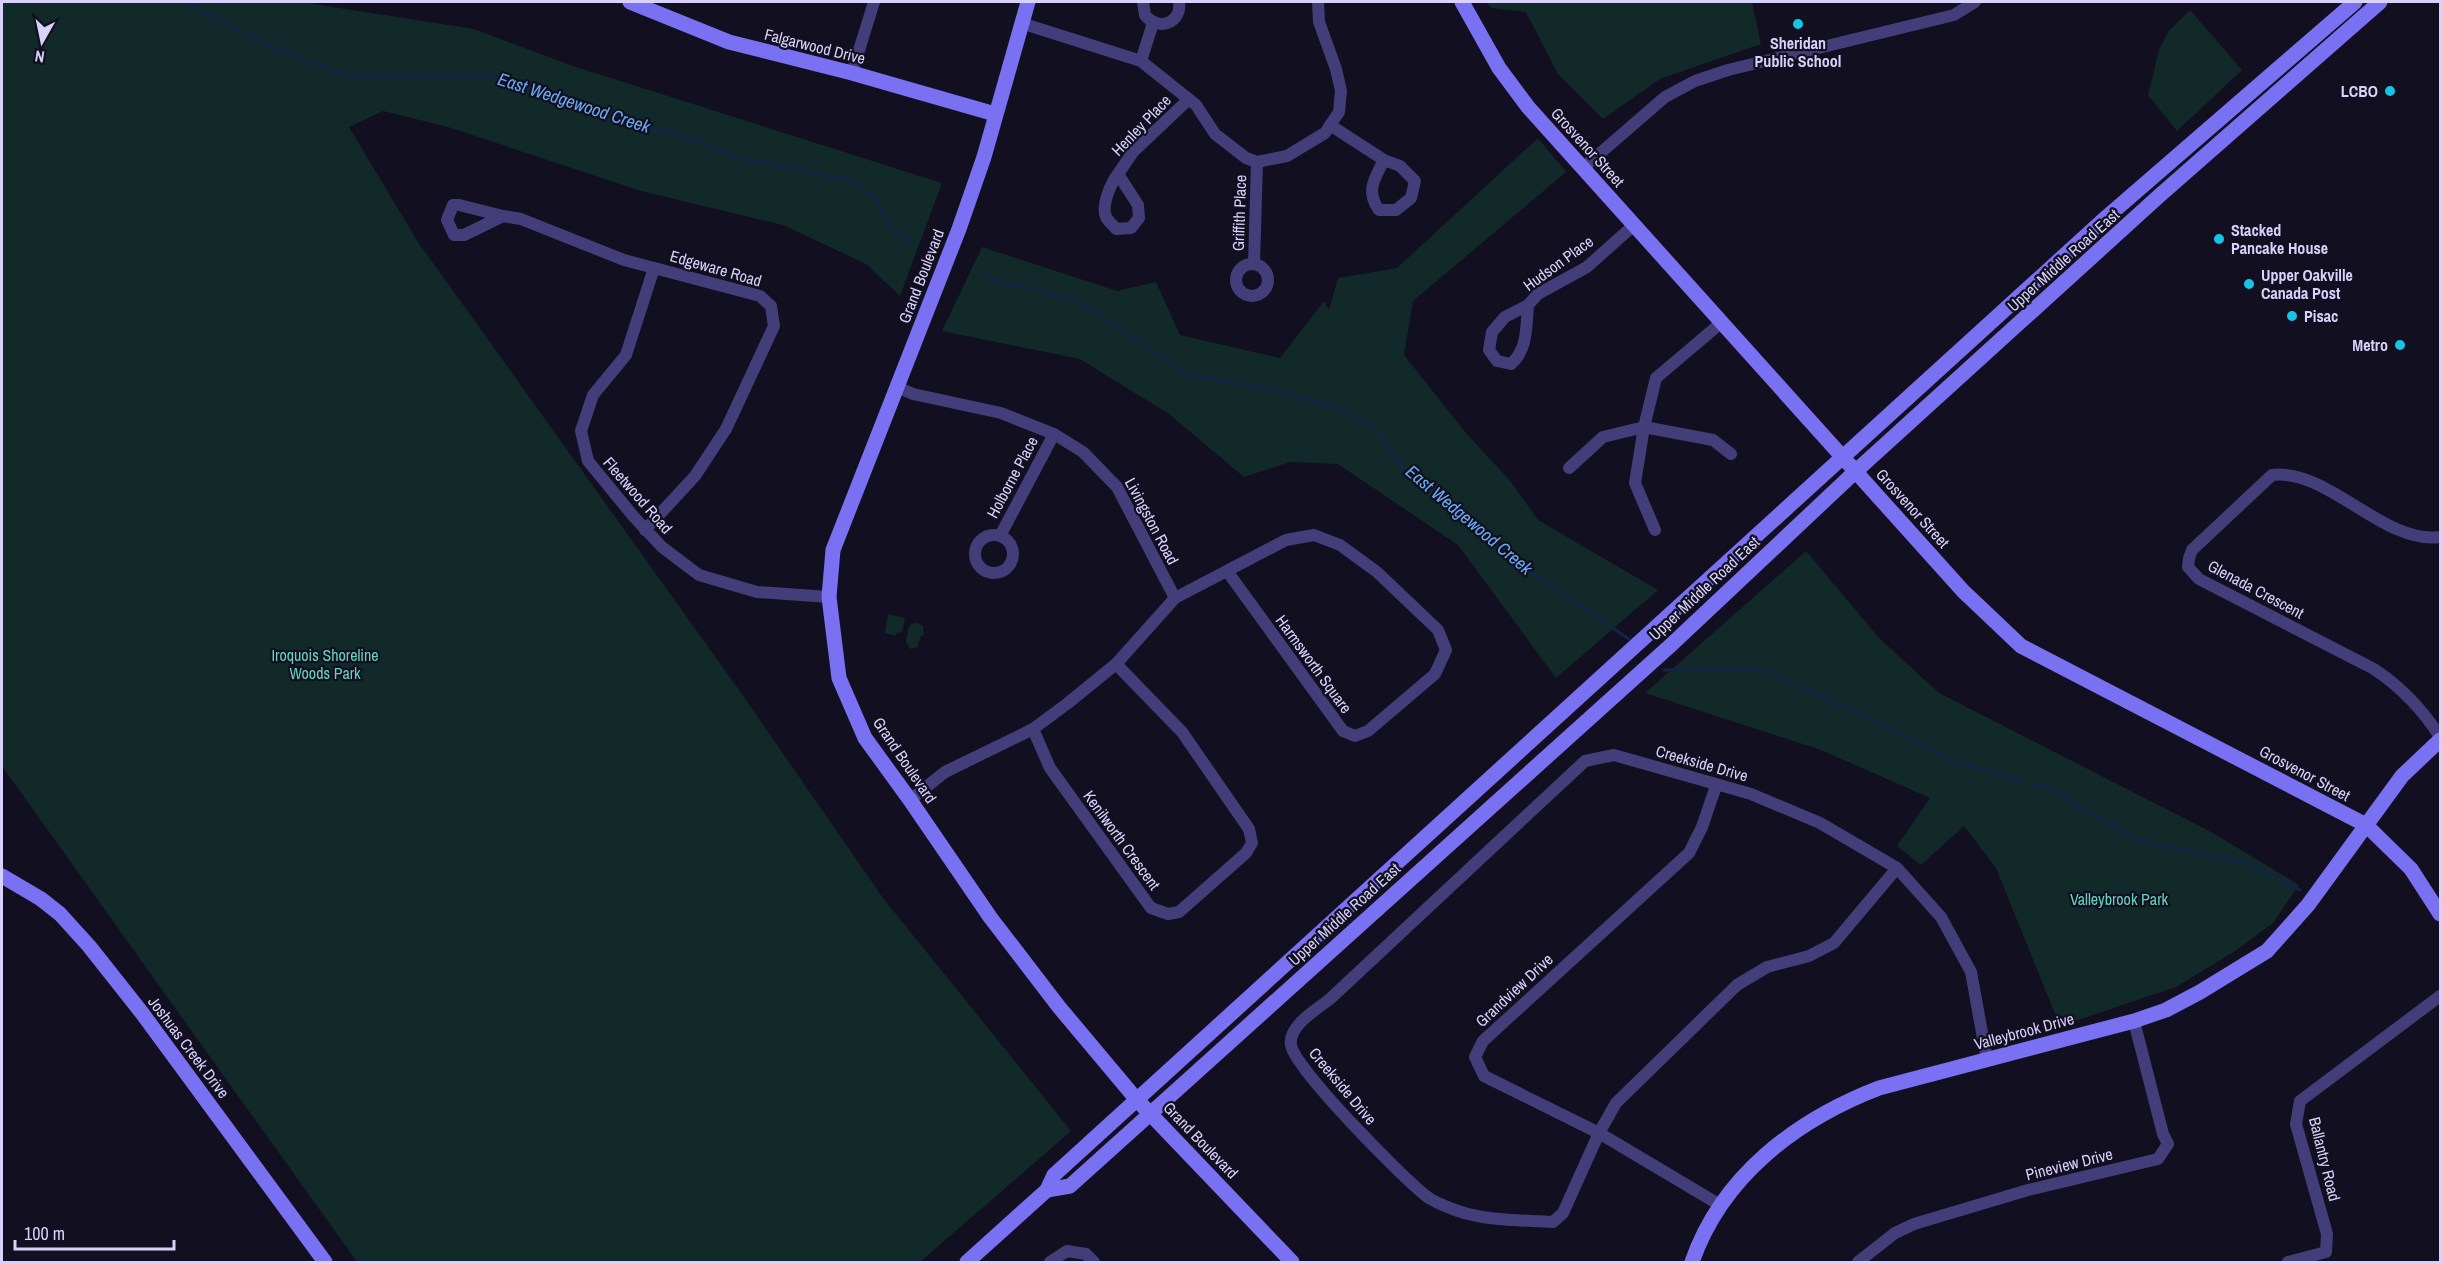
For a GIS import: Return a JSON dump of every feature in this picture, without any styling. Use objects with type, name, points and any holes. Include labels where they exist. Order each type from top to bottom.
[{"type":"street","name":"Falgarwood Drive","points":[[630,2],[729,42],[852,73],[995,114]]},
{"type":"street","points":[[852,73],[874,2]]},
{"type":"street","name":"Grand Boulevard","points":[[1028,2],[984,157],[959,230],[833,550],[829,597],[839,678],[865,738],[990,917],[1059,1007],[1137,1100],[1292,1263]]},
{"type":"street","points":[[1143,2],[1145,15],[1153,23],[1166,24],[1172,22],[1179,12],[1179,2]]},
{"type":"street","points":[[1022,23],[1141,61],[1196,105],[1215,134],[1246,159],[1257,162],[1287,156],[1325,133],[1339,112],[1341,91],[1336,69],[1319,22],[1318,2]]},
{"type":"street","name":"Grosvenor Street","points":[[1462,2],[1512,88],[1964,591],[2021,646],[2366,825],[2411,870],[2440,914]]},
{"type":"street","points":[[1583,168],[1665,97],[1695,81],[1728,70],[1954,15],[1975,2]]},
{"type":"street","name":"Upper Middle Road East","points":[[967,1263],[1047,1190],[1054,1175],[2101,222],[2355,2]]},
{"type":"street","name":"Upper Middle Road East","points":[[1047,1190],[1070,1186],[1671,645],[1856,471],[2159,196],[2380,2]]},
{"type":"street","points":[[1141,61],[1153,23]]},
{"type":"street","name":"Henley Place","points":[[1118,174],[1132,152],[1189,99]]},
{"type":"street","points":[[1330,124],[1384,160]]},
{"type":"street","name":"Griffith Place","points":[[1254,264],[1257,162]]},
{"type":"street","name":"Edgeware Road","points":[[503,216],[521,219],[624,260],[760,296],[771,306],[774,326],[726,429],[695,476],[645,530]]},
{"type":"street","name":"Hudson Place","points":[[1528,305],[1524,345],[1519,357],[1511,364],[1497,361],[1489,350],[1492,332],[1504,317],[1528,305],[1538,294],[1587,267],[1634,225]]},
{"type":"street","name":"Fleetwood Road","points":[[654,268],[626,355],[593,395],[581,431],[588,461],[645,530],[662,547],[699,575],[757,592],[829,597]]},
{"type":"street","points":[[1655,530],[1635,483],[1644,427],[1656,378],[1722,322]]},
{"type":"street","name":"Livingston Road","points":[[897,387],[913,394],[1001,413],[1054,434],[1083,452],[1118,487],[1175,598]]},
{"type":"street","points":[[1569,468],[1603,437],[1644,427],[1713,440],[1731,454]]},
{"type":"street","name":"Holborne Place","points":[[1000,536],[1054,434]]},
{"type":"street","name":"Glenada Crescent","points":[[2440,537],[2408,534],[2306,480],[2286,473],[2272,476],[2192,550],[2188,567],[2199,579],[2374,669],[2396,684],[2430,720],[2440,738]]},
{"type":"street","name":"Harmsworth Square","points":[[910,800],[945,772],[1033,729],[1116,664],[1175,598],[1286,540],[1314,535],[1340,545],[1377,572],[1438,630],[1446,650],[1435,675],[1368,731],[1355,736],[1343,731],[1227,571]]},
{"type":"street","name":"Kenilworth Crescent","points":[[1033,729],[1050,768],[1151,908],[1168,914],[1179,912],[1246,853],[1252,843],[1249,829],[1182,732],[1116,664]]},
{"type":"street","name":"Valleybrook Drive","points":[[1692,1263],[1700,1240],[1731,1190],[1769,1153],[1810,1120],[1835,1106],[1879,1088],[2134,1021],[2166,1010],[2266,951],[2308,905],[2402,776],[2440,738]]},
{"type":"street","name":"Creekside Drive","points":[[1897,868],[1834,944],[1809,956],[1767,967],[1737,985],[1616,1103],[1599,1133],[1563,1213],[1553,1222],[1492,1218],[1459,1211],[1427,1197],[1394,1169],[1321,1088],[1295,1055],[1291,1044],[1294,1028],[1340,990],[1585,761],[1614,755],[1716,786],[1751,794],[1820,824],[1897,868],[1941,917],[1971,972],[1988,1060]]},
{"type":"street","name":"Grandview Drive","points":[[1716,786],[1702,827],[1689,853],[1483,1041],[1475,1057],[1484,1076],[1599,1133],[1720,1205]]},
{"type":"street","name":"Joshuas Creek Drive","points":[[2,876],[41,899],[60,914],[88,946],[142,1013],[325,1263]]},
{"type":"street","name":"Ballantry Road","points":[[2288,1263],[2326,1252],[2327,1234],[2296,1124],[2300,1101],[2440,996]]},
{"type":"street","name":"Pineview Drive","points":[[1858,1263],[1895,1233],[1914,1224],[2028,1190],[2158,1159],[2168,1144],[2163,1134],[2134,1021]]},
{"type":"street","points":[[1050,1263],[1067,1251],[1086,1254],[1094,1263]]},
{"type":"green space","name":"Iroquois Shoreline Woods Park","points":[[2,2],[301,2],[474,29],[573,66],[942,183],[900,296],[866,264],[783,225],[641,191],[448,127],[383,111],[349,127],[418,242],[737,687],[883,898],[1071,1131],[920,1262],[357,1262],[2,766]]},
{"type":"green space","points":[[1486,2],[1752,2],[1761,44],[1660,79],[1603,119],[1558,74],[1526,12],[1491,8]]},
{"type":"green space","points":[[2190,10],[2242,70],[2177,131],[2148,95],[2159,50],[2168,32]]},
{"type":"green space","points":[[1538,138],[1566,172],[1413,301],[1404,355],[1466,433],[1511,482],[1538,520],[1658,590],[1556,678],[1458,545],[1338,464],[1290,462],[1244,477],[1169,414],[1080,359],[942,331],[982,247],[1117,291],[1156,282],[1180,335],[1280,358],[1324,301],[1329,310],[1338,278],[1397,268]]},
{"type":"green space","name":"Valleybrook Park","points":[[1806,551],[1879,638],[1939,693],[2213,833],[2299,885],[2273,923],[2235,951],[2176,987],[2060,1026],[1996,868],[1964,826],[1921,865],[1897,846],[1930,798],[1821,750],[1645,693]]},
{"type":"green space","points":[[888,614],[905,618],[902,632],[896,633],[895,636],[885,633]]},
{"type":"green space","points":[[918,623],[923,626],[924,635],[920,637],[918,647],[910,649],[906,642],[908,629],[911,624]]},
{"type":"waterway","name":"East Wedgewood Creek","points":[[184,2],[277,49],[344,75],[491,76],[693,140],[736,157],[846,179],[876,198],[892,231],[910,241]]},
{"type":"waterway","name":"East Wedgewood Creek","points":[[982,275],[993,280],[1077,300],[1188,375],[1286,392],[1338,409],[1373,426],[1407,473],[1469,518],[1516,562],[1629,639]]},
{"type":"waterway","name":"East Wedgewood Creek","points":[[1664,670],[1765,670],[1897,732],[1950,760],[2021,781]]},
{"type":"waterway","name":"East Wedgewood Creek","points":[[2032,784],[2047,788],[2140,841],[2246,863],[2300,890]]},
{"type":"place","name":"Sheridan Public School","points":[[1798,24]]},
{"type":"place","name":"LCBO","points":[[2390,91]]},
{"type":"place","name":"Stacked Pancake House","points":[[2219,239]]},
{"type":"place","name":"Upper Oakville Canada Post","points":[[2249,284]]},
{"type":"place","name":"Pisac","points":[[2292,316]]},
{"type":"place","name":"Metro","points":[[2400,345]]}]
